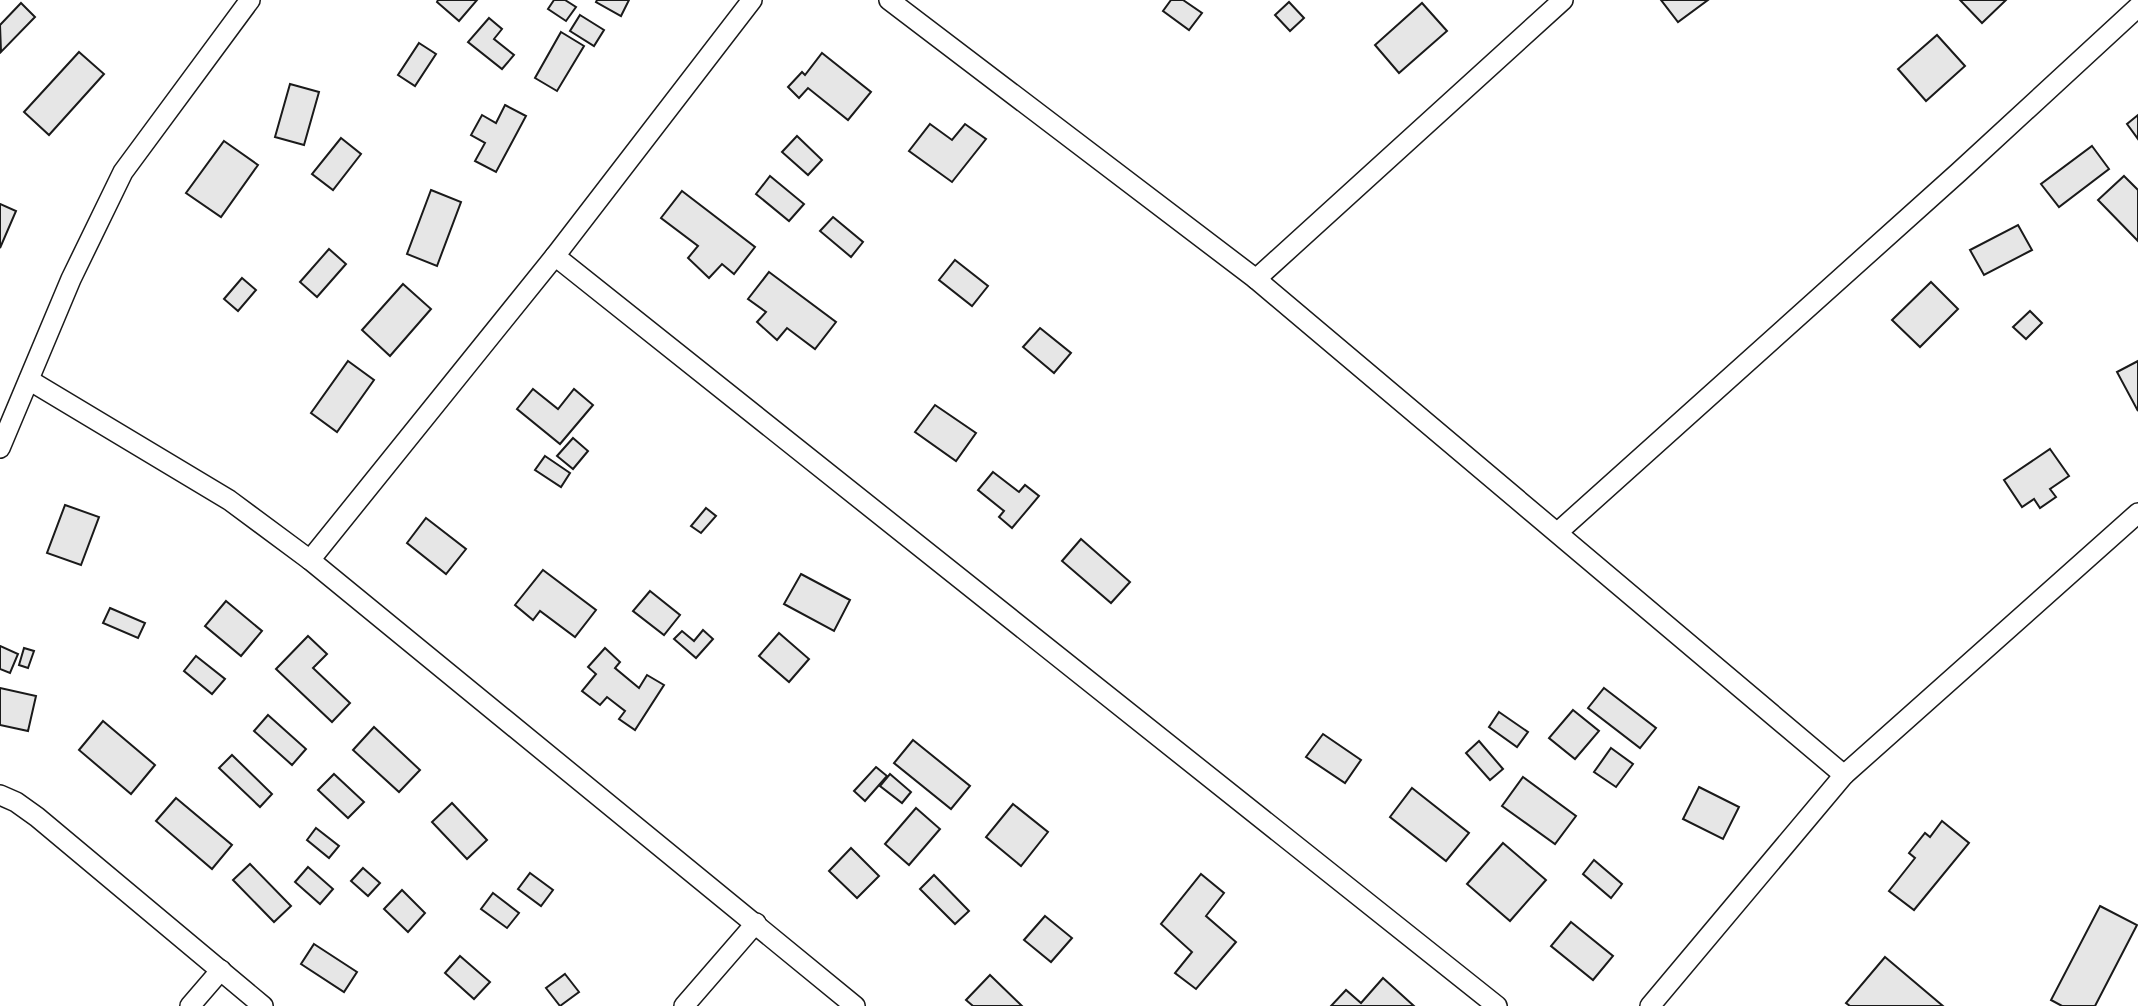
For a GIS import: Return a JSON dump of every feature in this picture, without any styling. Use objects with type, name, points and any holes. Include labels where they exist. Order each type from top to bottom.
[{"type":"street","points":[[0,448],[71,279],[123,172],[250,0]]},
{"type":"street","points":[[310,560],[555,256],[752,0]]},
{"type":"street","points":[[889,0],[1256,279],[1844,775]]},
{"type":"street","points":[[1256,279],[1563,0]]},
{"type":"street","points":[[1558,532],[1959,173],[2138,7]]},
{"type":"street","points":[[555,256],[1497,1006]]},
{"type":"street","points":[[29,380],[229,500],[310,560],[855,1006]]},
{"type":"street","points":[[1650,1006],[1844,775],[2138,513]]},
{"type":"street","points":[[0,795],[16,802],[37,817],[264,1006]]},
{"type":"street","points":[[684,1006],[755,923]]},
{"type":"street","points":[[190,1006],[221,970]]},
{"type":"building","points":[[477,0],[459,21],[437,2]]},
{"type":"building","points":[[554,0],[565,0],[576,7],[566,21],[548,9]]},
{"type":"building","points":[[629,0],[621,16],[596,2]]},
{"type":"building","points":[[1171,0],[1183,0],[1202,13],[1189,30],[1163,11]]},
{"type":"building","points":[[1661,0],[1708,0],[1678,22]]},
{"type":"building","points":[[1960,0],[2006,0],[1982,23]]},
{"type":"building","points":[[1289,2],[1304,18],[1290,31],[1275,15]]},
{"type":"building","points":[[21,3],[35,17],[1,52],[0,25]]},
{"type":"building","points":[[1422,3],[1447,31],[1399,73],[1375,45]]},
{"type":"building","points":[[580,15],[604,30],[594,46],[570,31]]},
{"type":"building","points":[[489,18],[502,29],[494,39],[514,55],[502,69],[468,42]]},
{"type":"building","points":[[561,32],[584,46],[557,91],[535,78]]},
{"type":"building","points":[[1937,35],[1965,66],[1926,101],[1898,69]]},
{"type":"building","points":[[419,43],[436,54],[415,86],[398,75]]},
{"type":"building","points":[[79,52],[104,74],[49,135],[24,112]]},
{"type":"building","points":[[822,53],[871,92],[848,120],[808,88],[799,98],[788,87],[802,72],[805,75]]},
{"type":"building","points":[[290,84],[319,92],[304,145],[275,137]]},
{"type":"building","points":[[505,105],[526,116],[496,172],[475,161],[485,143],[471,135],[482,115],[496,123]]},
{"type":"building","points":[[2138,115],[2138,139],[2127,124]]},
{"type":"building","points":[[930,124],[952,140],[965,124],[986,139],[952,182],[909,151]]},
{"type":"building","points":[[797,136],[822,160],[808,175],[782,152]]},
{"type":"building","points":[[341,138],[361,154],[333,190],[312,174]]},
{"type":"building","points":[[224,141],[258,165],[221,217],[186,193]]},
{"type":"building","points":[[2092,146],[2109,169],[2059,207],[2041,184]]},
{"type":"building","points":[[770,176],[804,204],[789,221],[756,194]]},
{"type":"building","points":[[2124,176],[2138,190],[2138,241],[2098,200]]},
{"type":"building","points":[[431,190],[461,202],[437,266],[407,254]]},
{"type":"building","points":[[682,191],[755,247],[734,274],[722,264],[709,278],[688,258],[698,246],[661,218]]},
{"type":"building","points":[[0,204],[16,211],[0,248]]},
{"type":"building","points":[[833,217],[863,242],[851,257],[820,231]]},
{"type":"building","points":[[2018,225],[2032,250],[1984,275],[1970,250]]},
{"type":"building","points":[[329,249],[346,264],[317,297],[300,282]]},
{"type":"building","points":[[955,260],[988,286],[972,306],[939,280]]},
{"type":"building","points":[[769,272],[836,322],[815,349],[787,328],[777,340],[757,322],[766,312],[748,299]]},
{"type":"building","points":[[242,278],[256,290],[238,311],[224,299]]},
{"type":"building","points":[[1931,282],[1958,309],[1920,347],[1892,320]]},
{"type":"building","points":[[403,284],[431,309],[390,356],[362,330]]},
{"type":"building","points":[[2030,311],[2042,323],[2026,339],[2013,327]]},
{"type":"building","points":[[1040,328],[1071,353],[1054,373],[1023,347]]},
{"type":"building","points":[[348,361],[374,380],[337,432],[311,413]]},
{"type":"building","points":[[2138,361],[2138,411],[2117,372]]},
{"type":"building","points":[[533,389],[558,409],[574,389],[593,405],[560,444],[517,409]]},
{"type":"building","points":[[935,405],[976,433],[956,461],[915,432]]},
{"type":"building","points":[[573,438],[588,451],[573,469],[557,456]]},
{"type":"building","points":[[2050,449],[2069,476],[2050,489],[2056,497],[2040,508],[2034,499],[2022,507],[2004,480]]},
{"type":"building","points":[[545,456],[570,473],[561,487],[535,470]]},
{"type":"building","points":[[993,472],[1019,492],[1025,485],[1039,496],[1012,528],[999,517],[1004,511],[978,490]]},
{"type":"building","points":[[65,505],[99,517],[81,565],[47,553]]},
{"type":"building","points":[[706,508],[716,516],[701,533],[691,526]]},
{"type":"building","points":[[426,518],[466,549],[446,574],[407,543]]},
{"type":"building","points":[[1081,539],[1130,582],[1111,603],[1062,561]]},
{"type":"building","points":[[543,570],[596,610],[575,637],[540,611],[533,620],[515,605]]},
{"type":"building","points":[[801,574],[850,600],[834,631],[784,604]]},
{"type":"building","points":[[650,591],[680,615],[664,635],[633,611]]},
{"type":"building","points":[[226,601],[262,631],[241,656],[205,626]]},
{"type":"building","points":[[110,608],[145,623],[138,638],[103,623]]},
{"type":"building","points":[[703,630],[713,639],[696,658],[674,639],[682,631],[694,641]]},
{"type":"building","points":[[779,633],[809,659],[789,682],[759,656]]},
{"type":"building","points":[[308,636],[327,654],[313,668],[350,703],[332,722],[276,669]]},
{"type":"building","points":[[0,646],[18,654],[10,673],[0,669]]},
{"type":"building","points":[[24,648],[34,651],[28,668],[19,665]]},
{"type":"building","points":[[605,648],[620,662],[615,668],[639,688],[647,675],[664,685],[635,730],[619,719],[625,711],[607,697],[600,705],[582,691],[596,674],[588,667]]},
{"type":"building","points":[[196,656],[225,679],[212,694],[184,671]]},
{"type":"building","points":[[0,688],[36,696],[28,731],[0,725]]},
{"type":"building","points":[[1604,688],[1656,728],[1640,748],[1588,708]]},
{"type":"building","points":[[1573,710],[1599,731],[1575,759],[1549,738]]},
{"type":"building","points":[[1499,712],[1528,732],[1517,747],[1489,727]]},
{"type":"building","points":[[268,715],[306,749],[292,765],[254,731]]},
{"type":"building","points":[[103,721],[155,765],[131,794],[79,750]]},
{"type":"building","points":[[374,727],[420,770],[399,792],[353,750]]},
{"type":"building","points":[[1323,734],[1361,760],[1345,783],[1306,757]]},
{"type":"building","points":[[913,740],[970,786],[951,809],[894,763]]},
{"type":"building","points":[[1479,741],[1503,769],[1490,780],[1466,753]]},
{"type":"building","points":[[1611,748],[1633,764],[1616,787],[1594,772]]},
{"type":"building","points":[[232,755],[272,794],[260,807],[219,768]]},
{"type":"building","points":[[876,767],[887,776],[865,801],[854,791]]},
{"type":"building","points":[[334,774],[364,802],[348,818],[318,790]]},
{"type":"building","points":[[890,774],[911,792],[902,803],[880,786]]},
{"type":"building","points":[[1523,777],[1576,816],[1555,844],[1502,806]]},
{"type":"building","points":[[1699,787],[1739,807],[1723,839],[1683,819]]},
{"type":"building","points":[[1412,788],[1469,833],[1446,861],[1390,817]]},
{"type":"building","points":[[176,798],[232,845],[212,869],[156,821]]},
{"type":"building","points":[[452,803],[487,840],[467,859],[432,822]]},
{"type":"building","points":[[1013,804],[1048,832],[1021,866],[986,837]]},
{"type":"building","points":[[916,808],[940,829],[909,865],[885,844]]},
{"type":"building","points":[[1942,821],[1969,843],[1914,910],[1889,891],[1915,858],[1909,853],[1925,833],[1930,837]]},
{"type":"building","points":[[316,828],[339,846],[329,858],[307,840]]},
{"type":"building","points":[[1503,843],[1546,880],[1510,921],[1467,884]]},
{"type":"building","points":[[851,848],[879,876],[857,898],[829,871]]},
{"type":"building","points":[[1594,860],[1622,884],[1611,898],[1583,874]]},
{"type":"building","points":[[250,864],[291,906],[274,922],[233,880]]},
{"type":"building","points":[[308,867],[333,889],[320,904],[295,882]]},
{"type":"building","points":[[363,868],[380,883],[368,896],[351,881]]},
{"type":"building","points":[[530,873],[553,890],[541,906],[518,889]]},
{"type":"building","points":[[1201,874],[1224,893],[1206,916],[1236,942],[1196,989],[1175,973],[1192,952],[1161,924]]},
{"type":"building","points":[[934,875],[969,911],[955,924],[920,889]]},
{"type":"building","points":[[402,890],[425,913],[408,932],[384,909]]},
{"type":"building","points":[[493,893],[519,913],[507,928],[481,909]]},
{"type":"building","points":[[2100,906],[2137,925],[2095,1006],[2062,1006],[2051,1000]]},
{"type":"building","points":[[1045,916],[1072,938],[1051,962],[1024,940]]},
{"type":"building","points":[[1571,922],[1613,956],[1593,980],[1551,946]]},
{"type":"building","points":[[314,944],[357,972],[344,992],[301,964]]},
{"type":"building","points":[[460,956],[490,982],[474,999],[445,973]]},
{"type":"building","points":[[1885,957],[1943,1006],[1850,1006],[1846,1003]]},
{"type":"building","points":[[565,974],[579,992],[560,1006],[546,988]]},
{"type":"building","points":[[990,975],[1022,1006],[973,1006],[966,1000]]},
{"type":"building","points":[[1383,978],[1414,1006],[1331,1006],[1346,990],[1361,1003]]}]
